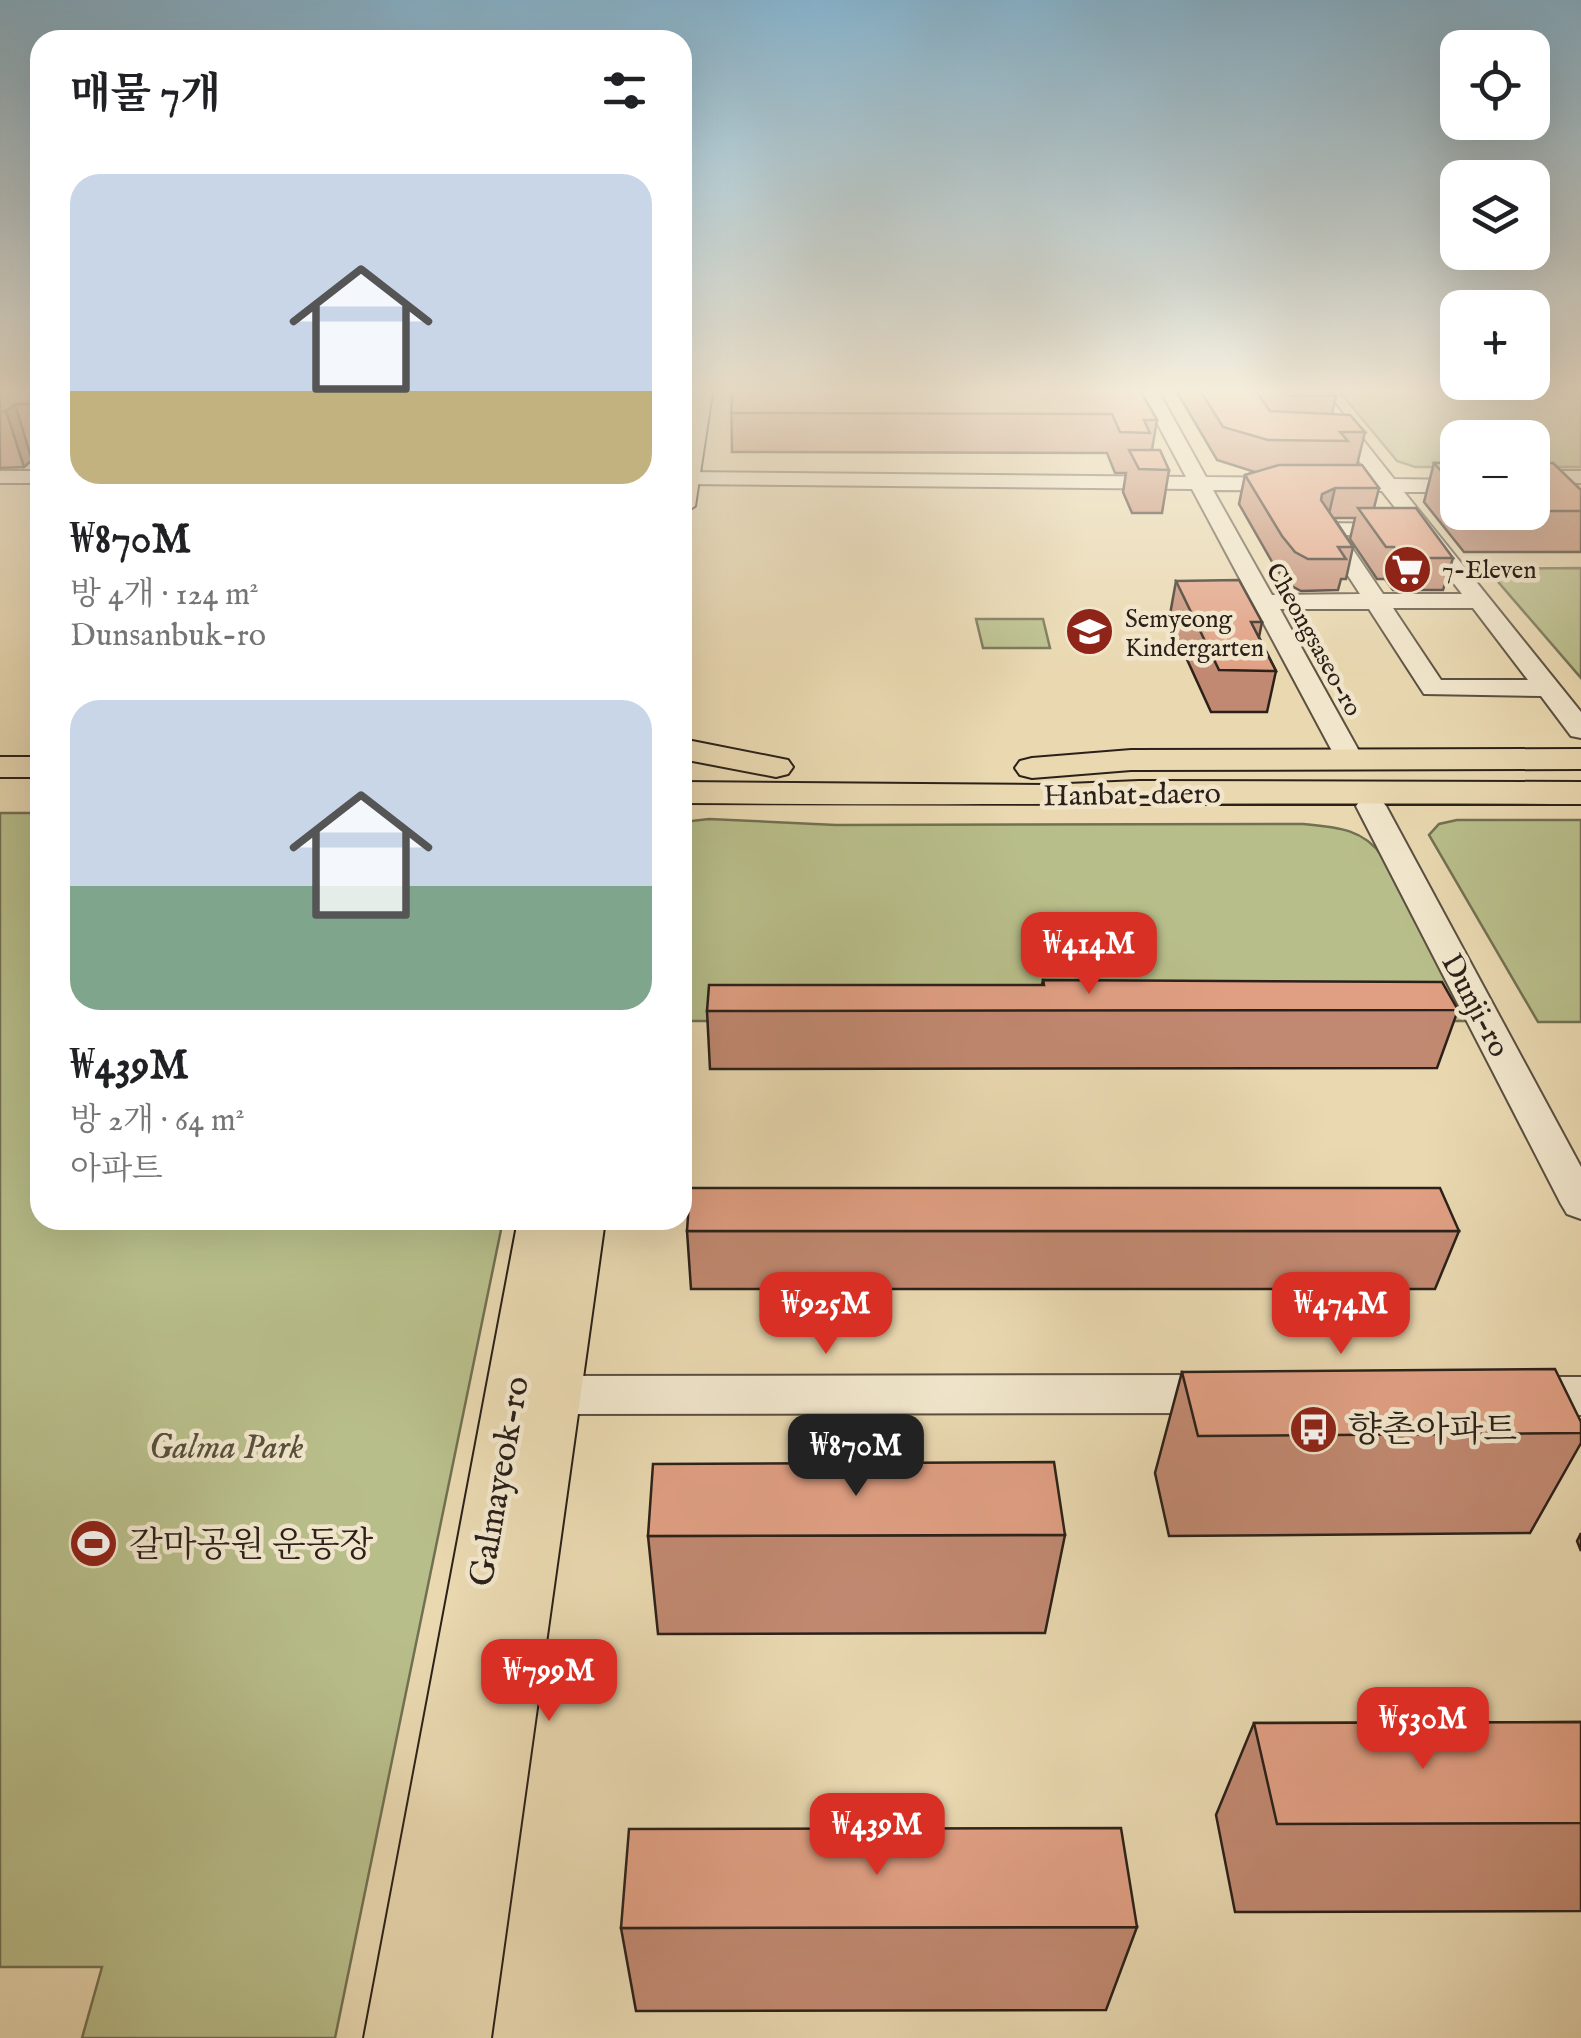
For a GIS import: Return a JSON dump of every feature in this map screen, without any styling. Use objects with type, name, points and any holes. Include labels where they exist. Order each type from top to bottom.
[{"type":"main road","points":[[692,751],[779,779]]},
{"type":"main road","points":[[1038,782],[1131,760],[1581,759]]},
{"type":"main road","name":"Hanbat-daero","points":[[692,766],[779,779],[1038,782],[1139,791],[1581,794]]},
{"type":"main road","points":[[0,767],[30,767]]},
{"type":"main road","name":"Hanbat-daero","points":[[1038,782],[1134,774],[1581,776]]},
{"type":"main road","points":[[692,810],[779,779]]},
{"type":"main road","name":"Hanbat-daero","points":[[692,791],[779,779]]},
{"type":"main road","points":[[1038,782],[1134,803],[1581,806]]},
{"type":"main road","points":[[0,794],[30,794]]},
{"type":"main road","name":"Galmayeok-ro","points":[[453,2038],[532,1395],[542,1230]]},
{"type":"main road","name":"Galmayeok-ro","points":[[402,2038],[532,1395],[577,1230]]},
{"type":"street","name":"Cheongsaseo-ro","points":[[1198,482],[1350,760]]},
{"type":"street","points":[[1385,482],[1581,730]]},
{"type":"street","points":[[1400,482],[1440,485]]},
{"type":"street","points":[[1550,486],[1581,486]]},
{"type":"street","points":[[1422,529],[1328,528],[1433,688],[1548,688]]},
{"type":"street","points":[[1264,602],[1479,601]]},
{"type":"street","name":"Dunji-ro","points":[[1371,806],[1581,1204]]},
{"type":"street","points":[[532,1395],[1254,1394]]},
{"type":"street","points":[[1485,1396],[1581,1396]]},
{"type":"green space","points":[[1581,568],[1581,678],[1487,569]]},
{"type":"green space","points":[[976,619],[1043,619],[1050,648],[983,648]]},
{"type":"green space","name":"Galma Park","points":[[0,813],[30,813],[30,1230],[501,1230],[335,2038],[82,2038],[102,1967],[0,1967]]},
{"type":"green space","points":[[1457,820],[1581,820],[1581,1022],[1538,1022],[1429,835],[1439,824]]},
{"type":"green space","points":[[692,821],[836,825],[1303,824],[1347,831],[1366,840],[1382,856],[1468,1021],[692,1021]]},
{"type":"building","points":[[1249,482],[1375,482],[1379,488],[1335,488],[1322,494],[1321,500],[1353,547],[1338,547],[1346,559],[1308,559],[1295,552]]},
{"type":"building","points":[[1550,482],[1573,482],[1581,490],[1581,511],[1550,511]]},
{"type":"building","points":[[1358,508],[1416,508],[1453,558],[1401,558],[1394,547],[1386,547]]},
{"type":"building","points":[[1239,580],[1262,622],[1251,622],[1276,671],[1219,670],[1176,581]]},
{"type":"building","points":[[1043,980],[1442,982],[1458,1010],[707,1011],[709,985],[1044,985]]},
{"type":"building","points":[[692,1188],[1440,1188],[1459,1231],[687,1231],[692,1230]]},
{"type":"building","points":[[1555,1369],[1581,1422],[1581,1433],[1198,1436],[1182,1372]]},
{"type":"building","points":[[1054,1462],[1065,1535],[648,1536],[653,1464]]},
{"type":"building","points":[[1581,1722],[1581,1823],[1277,1824],[1254,1723]]},
{"type":"building","points":[[1121,1828],[1137,1927],[621,1928],[629,1829]]},
{"type":"place","name":"7-Eleven","points":[[1407,569]]},
{"type":"place","name":"Semyeong Kindergarten","points":[[1090,632]]},
{"type":"place","name":"향촌아파트","points":[[1313,1429]]},
{"type":"place","name":"갈마공원 운동장","points":[[94,1544]]}]
